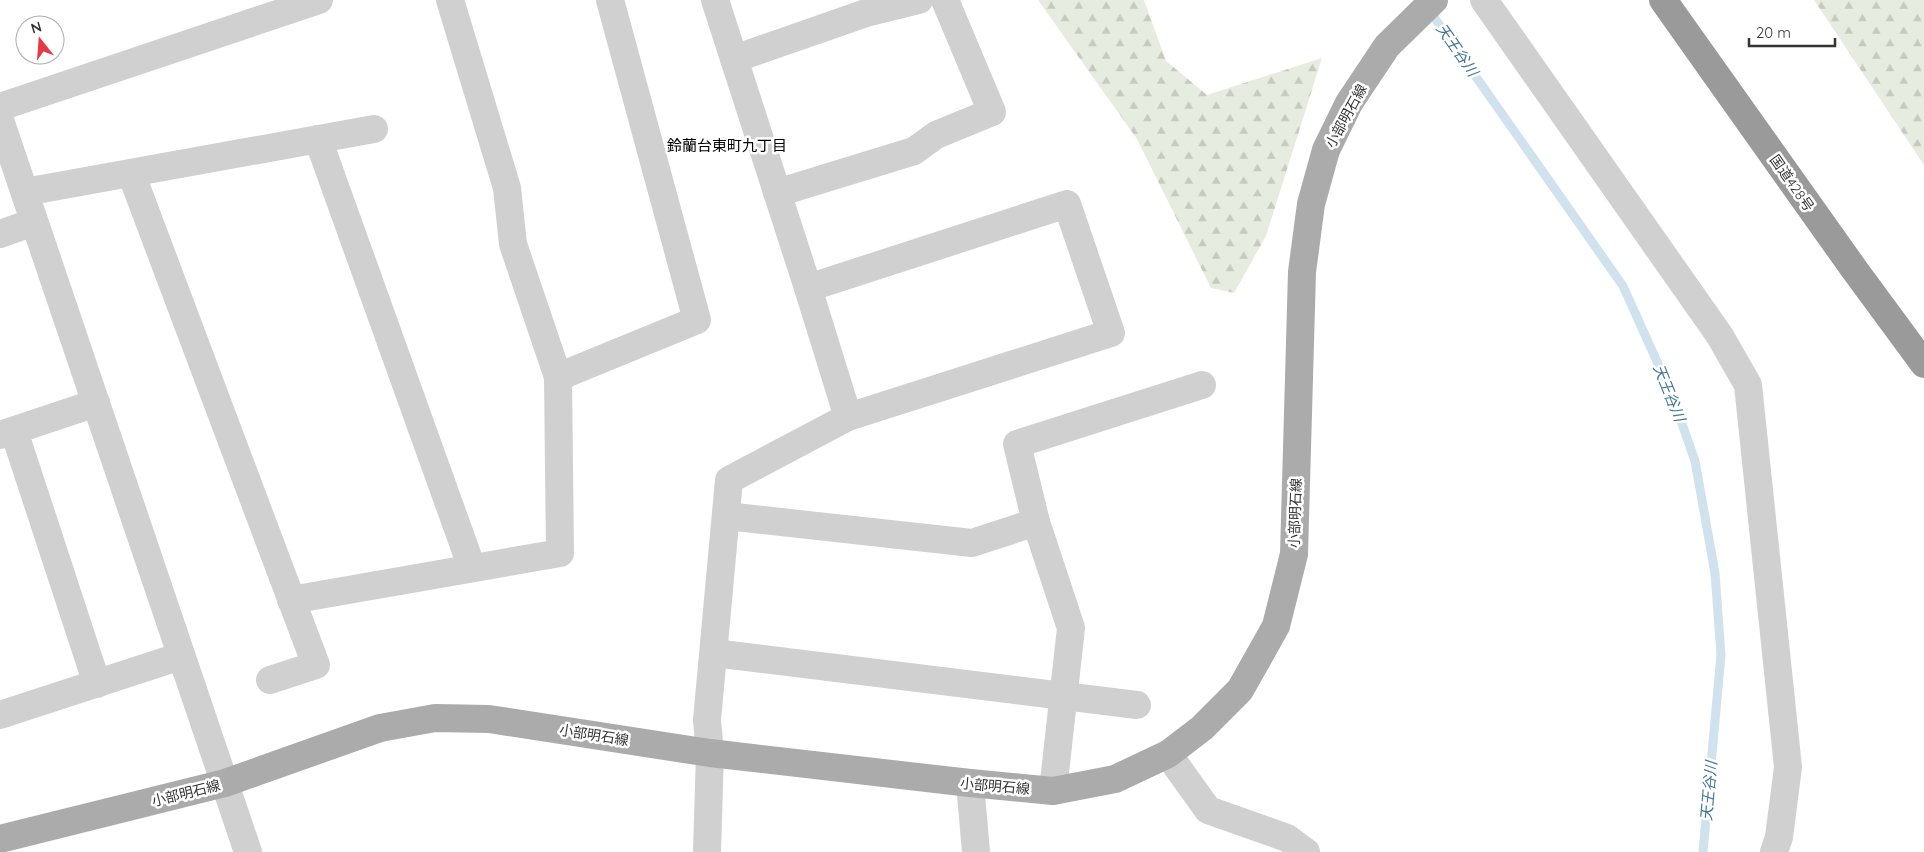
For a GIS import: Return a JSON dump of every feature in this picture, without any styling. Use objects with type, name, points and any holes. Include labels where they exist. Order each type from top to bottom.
[{"type":"highway","name":"国道428号","points":[[1663,0],[1848,262],[1924,364]]},
{"type":"main road","name":"小部明石線","points":[[0,839],[224,783],[380,728],[435,718],[489,720],[710,753],[970,784],[1053,791],[1115,779],[1168,754],[1202,728],[1240,690],[1276,626],[1294,554],[1302,272],[1311,204],[1326,150],[1349,103],[1387,46],[1434,0]]},
{"type":"street","points":[[0,107],[319,0]]},
{"type":"street","points":[[291,600],[560,553],[558,377],[513,244],[507,188],[450,0]]},
{"type":"street","points":[[558,377],[697,320],[610,0]]},
{"type":"street","points":[[715,0],[848,418]]},
{"type":"street","points":[[734,59],[864,7],[918,0]]},
{"type":"street","points":[[777,193],[914,151],[936,135],[992,112],[945,0]]},
{"type":"street","points":[[1484,0],[1720,336],[1748,385],[1788,767],[1779,837],[1774,852]]},
{"type":"street","points":[[0,120],[248,852]]},
{"type":"street","points":[[24,192],[374,129]]},
{"type":"street","points":[[318,139],[472,568]]},
{"type":"street","points":[[131,173],[316,665],[270,680]]},
{"type":"street","points":[[707,852],[710,753],[707,720],[729,480],[848,418],[1111,333],[1067,204],[808,288]]},
{"type":"street","points":[[0,234],[34,222]]},
{"type":"street","points":[[1053,791],[1071,628],[1036,522],[1017,444],[1202,385]]},
{"type":"street","points":[[96,403],[7,433],[97,684]]},
{"type":"street","points":[[726,516],[972,543],[1036,522]]},
{"type":"street","points":[[714,653],[1137,705]]},
{"type":"street","points":[[0,715],[182,656]]},
{"type":"street","points":[[1168,754],[1208,810],[1287,838],[1306,852]]},
{"type":"street","points":[[970,784],[976,852]]},
{"type":"green space","points":[[1038,0],[1144,0],[1166,61],[1207,95],[1322,58],[1266,236],[1234,293],[1211,288],[1137,139]]},
{"type":"green space","points":[[1814,0],[1924,0],[1924,165]]},
{"type":"waterway","name":"天王谷川","points":[[1429,10],[1623,286],[1672,395],[1695,461],[1715,573],[1721,655],[1703,852]]},
{"type":"district","name":"鈴蘭台東町九丁目","points":[[727,146]]}]
